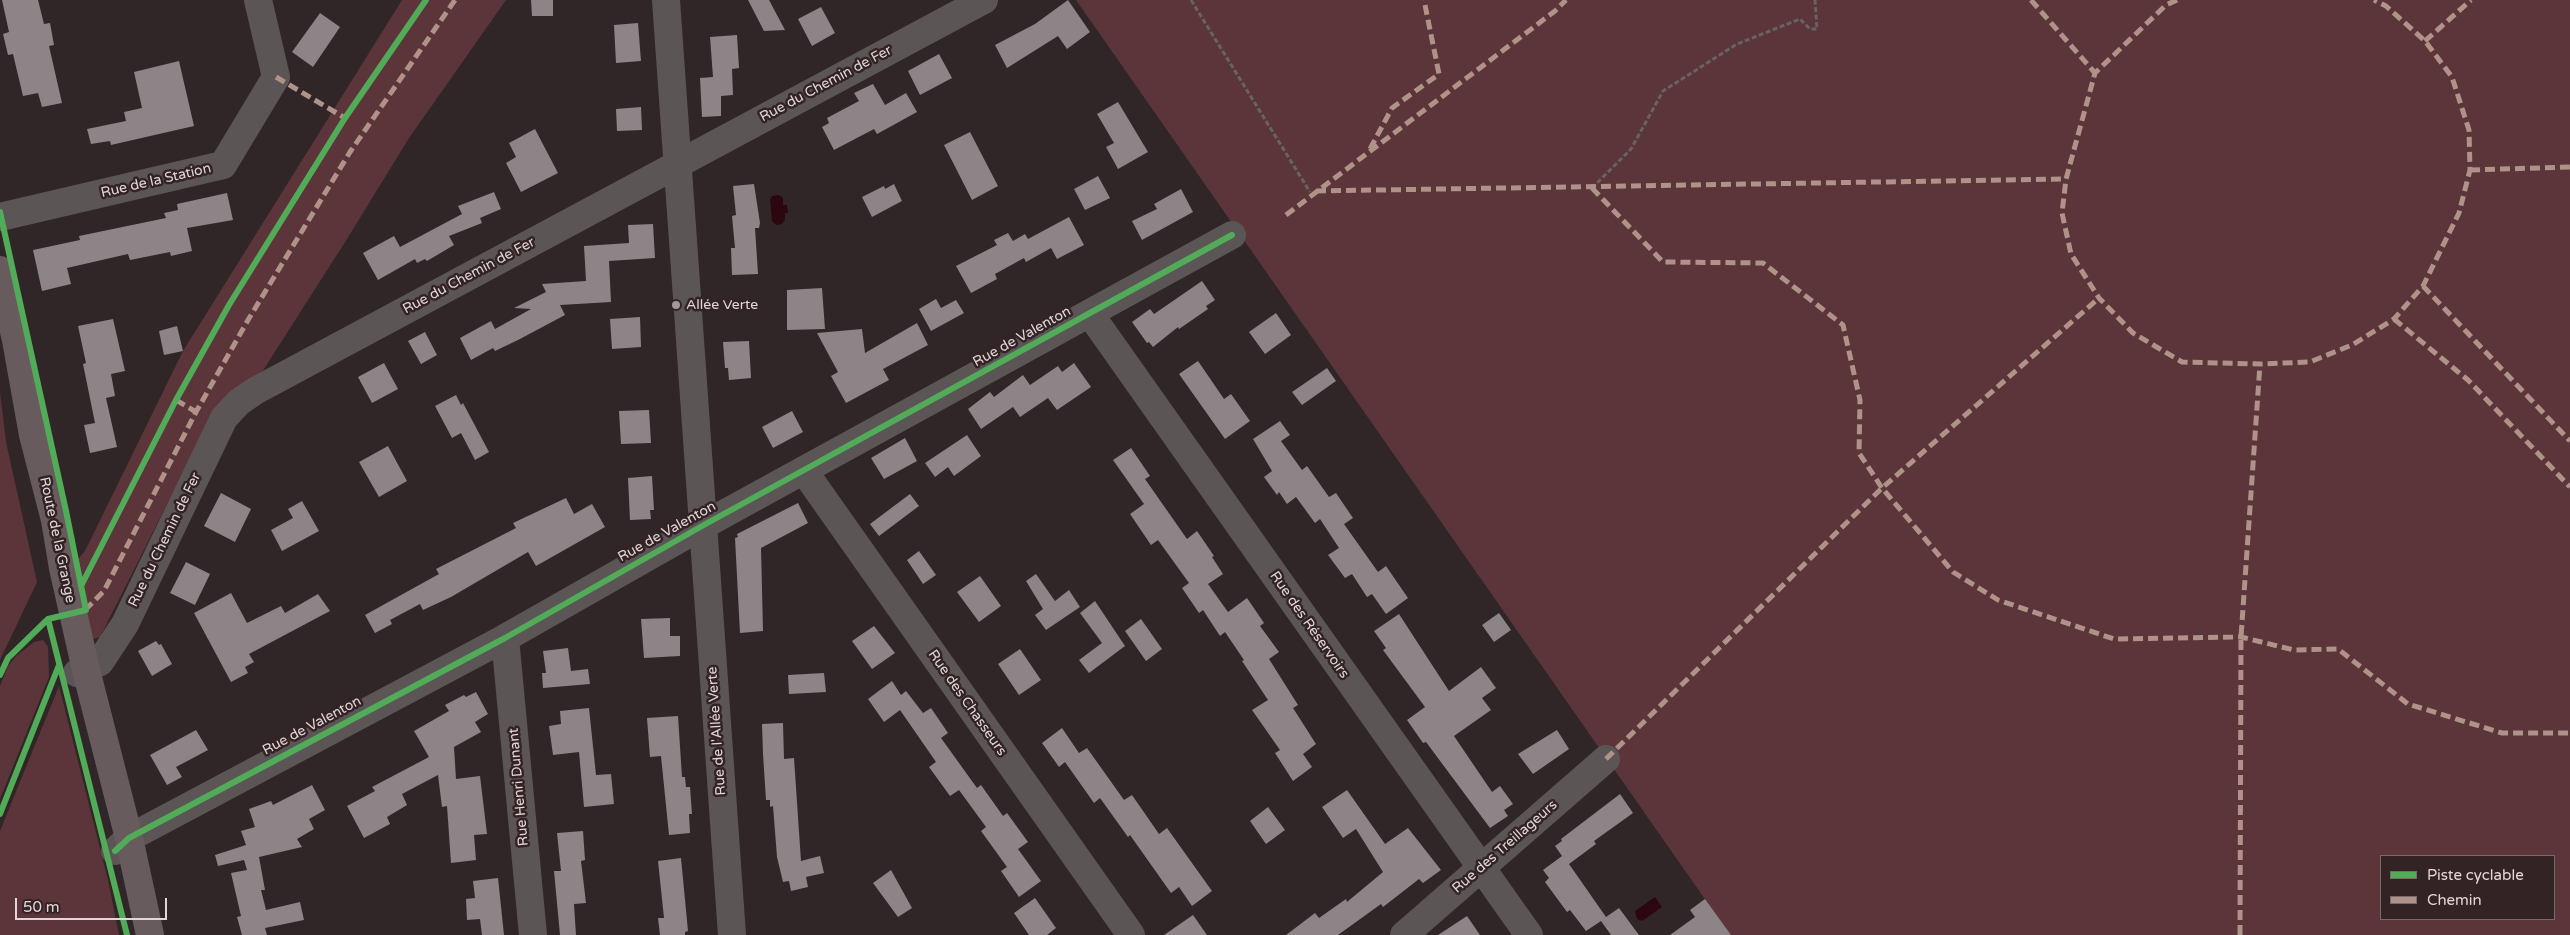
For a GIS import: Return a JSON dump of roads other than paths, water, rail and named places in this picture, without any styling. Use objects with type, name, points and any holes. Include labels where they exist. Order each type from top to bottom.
[{"type":"main road","name":"Route de la Grange","points":[[0,270],[16,340],[29,418],[55,520],[81,672]]},
{"type":"main road","name":"Route de la Grange","points":[[0,350],[15,438],[81,672],[122,844]]},
{"type":"main road","points":[[122,844],[135,935]]},
{"type":"main road","points":[[122,844],[150,935]]},
{"type":"street","name":"Rue de la Station","points":[[0,217],[223,165],[276,77],[258,0]]},
{"type":"street","points":[[666,0],[680,165],[702,526]]},
{"type":"street","name":"Rue du Chemin de Fer","points":[[81,672],[100,662],[125,624],[224,418],[239,402],[255,391],[680,165],[694,154],[984,0]]},
{"type":"street","name":"Rue de Valenton","points":[[122,844],[505,638],[702,526],[804,472],[1232,235]]},
{"type":"street","name":"Rue des Réservoirs","points":[[1090,314],[1529,935]]},
{"type":"street","name":"Rue des Chasseurs","points":[[804,472],[1131,935]]},
{"type":"street","name":"Rue de l'Allée Verte","points":[[702,526],[732,935]]},
{"type":"street","name":"Rue Henri Dunant","points":[[505,638],[533,935]]},
{"type":"street","name":"Rue des Treillageurs","points":[[1404,935],[1606,759]]},
{"type":"place","name":"Allée Verte","points":[[676,305]]}]
